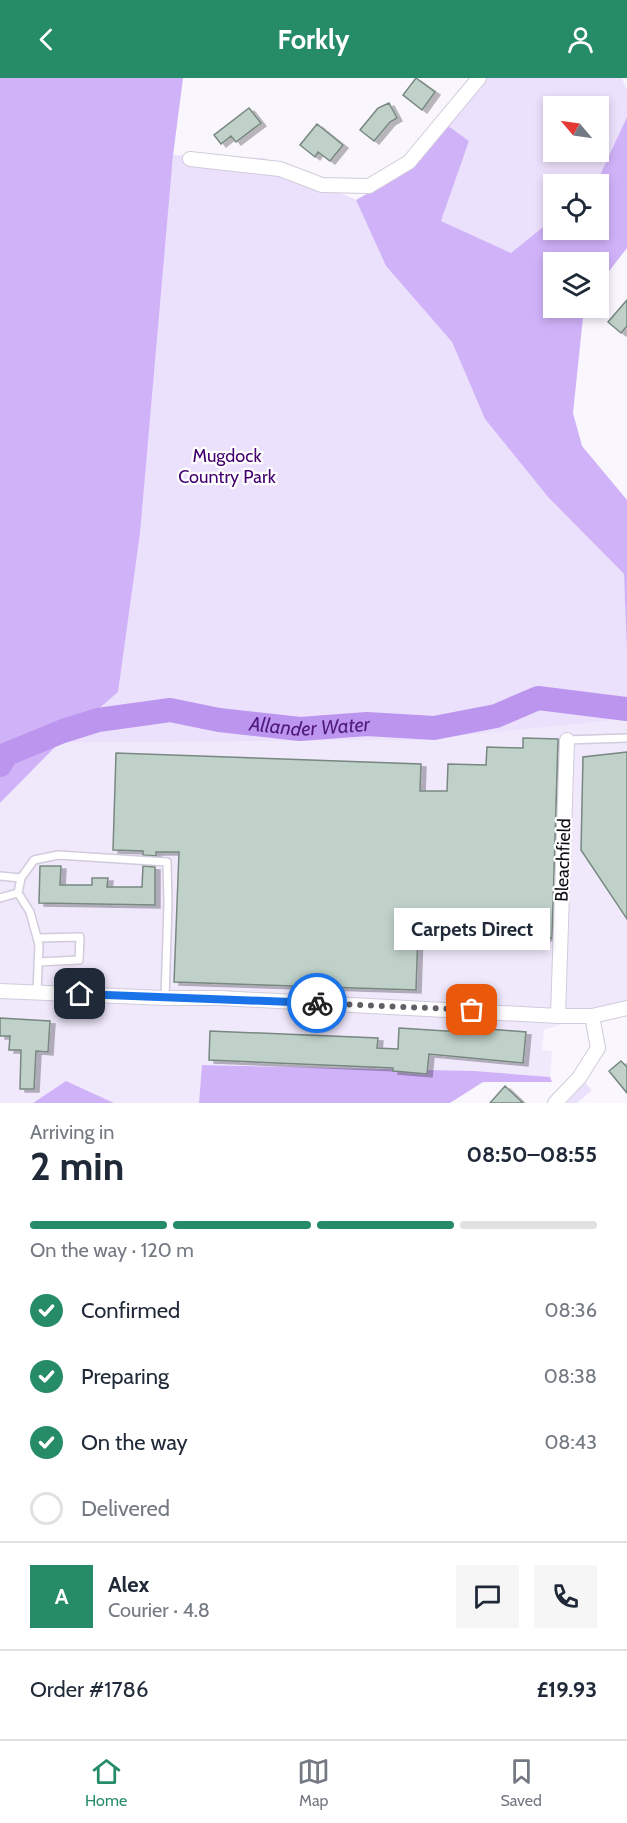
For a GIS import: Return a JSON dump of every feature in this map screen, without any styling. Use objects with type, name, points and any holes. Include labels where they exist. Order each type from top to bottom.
[{"type":"street","points":[[190,159],[280,169],[322,185],[369,186],[409,162],[479,78]]},
{"type":"street","name":"Bleachfield","points":[[558,1016],[567,740]]},
{"type":"street","points":[[0,991],[220,998],[558,1016],[592,1016],[627,1008]]},
{"type":"street","points":[[592,1016],[627,1000]]},
{"type":"street","points":[[555,1103],[579,1078],[598,1048],[592,1016]]},
{"type":"lane","points":[[567,740],[627,738]]},
{"type":"lane","points":[[37,992],[39,945],[30,912],[18,893],[21,878],[34,860],[58,855],[166,862],[168,904],[165,998]]},
{"type":"lane","points":[[0,876],[21,878]]},
{"type":"lane","points":[[0,898],[18,893]]},
{"type":"lane","points":[[37,938],[80,937],[79,960],[39,962]]},
{"type":"shaded area","points":[[0,78],[183,78],[173,155],[140,533],[118,692],[59,743],[0,803]]},
{"type":"shaded area","points":[[627,117],[627,248],[609,271],[609,252],[543,252],[543,318],[583,318],[573,413],[582,446],[627,500],[627,653],[624,574],[548,497],[485,419],[452,342],[386,266],[356,200],[414,167],[447,125],[469,141],[441,221],[511,253],[543,227],[543,240],[609,240],[609,174],[601,174],[606,162],[609,162],[609,156]]},
{"type":"shaded area","points":[[627,719],[627,1003],[544,1030],[542,1050],[552,1051],[550,1077],[475,1071],[202,1065],[199,1103],[114,1103],[66,1081],[33,1103],[0,1103],[0,803],[59,743],[418,740]]},
{"type":"shaded area","points":[[202,1065],[475,1071],[550,1077],[552,1082],[483,1082],[450,1103],[199,1103]]},
{"type":"shaded area","points":[[66,1081],[114,1103],[33,1103]]},
{"type":"green space","name":"Mugdock Country Park","points":[[0,78],[183,78],[173,155],[264,158],[356,200],[386,266],[452,342],[485,419],[548,497],[624,574],[627,719],[418,740],[59,743],[116,693]]},
{"type":"green space","points":[[482,78],[622,78],[627,90],[627,117],[609,159],[609,96],[543,96],[543,162],[608,162],[603,174],[543,174],[543,227],[511,253],[441,221],[469,141],[447,125]]},
{"type":"green space","points":[[584,1082],[592,1090],[577,1103],[566,1103]]},
{"type":"building","points":[[416,78],[435,92],[422,110],[403,95]]},
{"type":"building","points":[[389,103],[397,118],[390,122],[374,141],[360,130],[378,108]]},
{"type":"building","points":[[249,108],[261,123],[236,142],[231,136],[221,144],[214,135]]},
{"type":"building","points":[[317,124],[343,145],[330,161],[318,152],[315,157],[300,145]]},
{"type":"building","points":[[627,300],[627,326],[621,333],[608,322]]},
{"type":"building","points":[[523,738],[558,739],[552,938],[418,933],[416,990],[174,982],[179,852],[156,852],[156,856],[143,855],[143,851],[113,850],[116,753],[421,764],[420,791],[447,791],[448,764],[486,765],[487,747],[523,748]]},
{"type":"building","points":[[627,752],[627,919],[581,850],[583,757]]},
{"type":"building","points":[[40,866],[61,866],[60,885],[92,885],[92,878],[108,878],[107,887],[142,887],[143,866],[155,867],[155,905],[39,903]]},
{"type":"building","points":[[0,1018],[50,1021],[48,1052],[36,1051],[34,1089],[20,1089],[21,1050],[9,1050],[10,1036],[0,1036]]},
{"type":"building","points":[[399,1028],[477,1033],[477,1028],[526,1032],[523,1063],[429,1054],[427,1074],[393,1071],[393,1068],[209,1060],[210,1031],[378,1038],[377,1048],[398,1049]]},
{"type":"building","points":[[621,1061],[627,1067],[627,1093],[609,1071]]},
{"type":"building","points":[[505,1086],[523,1103],[490,1103]]},
{"type":"waterway","name":"Allander Water","points":[[0,765],[7,754],[63,731],[98,720],[170,710],[219,720],[300,729],[367,724],[434,728],[496,716],[538,698],[627,709]]},
{"type":"way so far","points":[[317,1003],[472,1010]]},
{"type":"place","name":"Carpets Direct","points":[[472,1010]]},
{"type":"route","points":[[80,994],[317,1003]]}]
